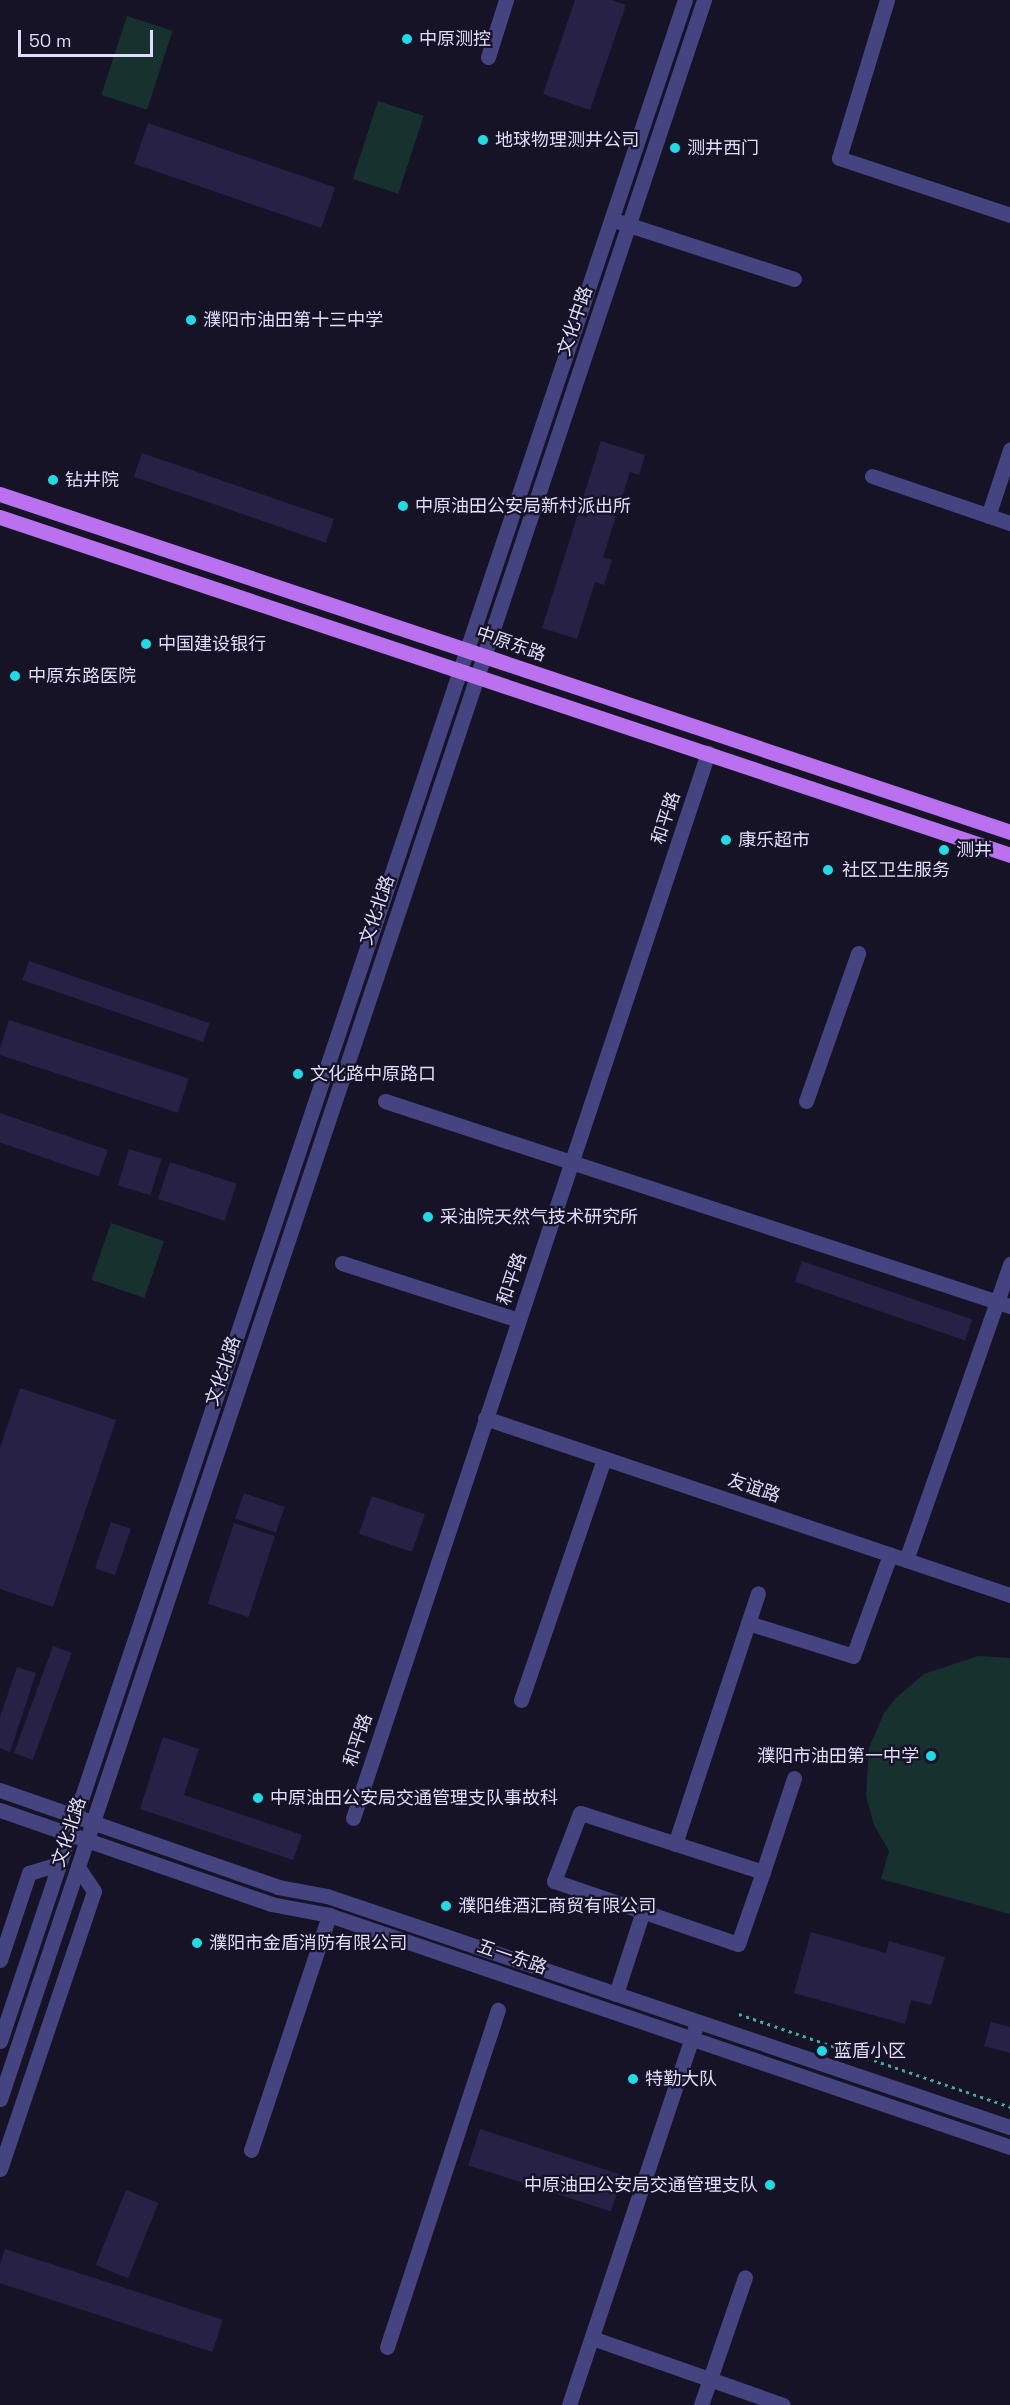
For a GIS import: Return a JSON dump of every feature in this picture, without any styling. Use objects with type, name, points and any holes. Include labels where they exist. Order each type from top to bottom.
[{"type":"main road","name":"中原东路","points":[[0,494],[1010,832]]},
{"type":"main road","points":[[0,517],[1010,855]]},
{"type":"street","points":[[488,57],[506,0]]},
{"type":"street","name":"文化中路","points":[[466,649],[685,0]]},
{"type":"street","name":"文化中路","points":[[483,655],[704,0]]},
{"type":"street","points":[[887,0],[839,158],[1010,215]]},
{"type":"street","points":[[611,218],[794,279]]},
{"type":"street","points":[[988,516],[1010,450]]},
{"type":"street","points":[[872,476],[1010,523]]},
{"type":"street","name":"文化北路","points":[[0,2041],[466,649]]},
{"type":"street","name":"文化北路","points":[[0,2099],[483,655]]},
{"type":"street","name":"和平路","points":[[353,1818],[708,753]]},
{"type":"street","points":[[806,1101],[858,953]]},
{"type":"street","points":[[385,1101],[1003,1304]]},
{"type":"street","points":[[342,1263],[518,1320]]},
{"type":"street","points":[[906,1560],[1003,1304],[1010,1264]]},
{"type":"street","name":"友谊路","points":[[485,1418],[1010,1595]]},
{"type":"street","points":[[521,1700],[604,1459]]},
{"type":"street","points":[[748,1623],[853,1656],[890,1555]]},
{"type":"street","points":[[675,1844],[758,1593]]},
{"type":"street","points":[[763,1872],[580,1813],[554,1881],[738,1944],[763,1872],[794,1778]]},
{"type":"street","name":"五一东路","points":[[0,1790],[278,1887],[327,1896],[1010,2127]]},
{"type":"street","name":"五一东路","points":[[0,1810],[272,1904],[329,1915],[1010,2147]]},
{"type":"street","points":[[0,1960],[29,1873],[59,1864]]},
{"type":"street","points":[[0,2169],[94,1892],[78,1867]]},
{"type":"street","points":[[616,1994],[643,1911]]},
{"type":"street","points":[[252,2150],[329,1915]]},
{"type":"street","points":[[387,2346],[498,2010]]},
{"type":"street","points":[[569,2405],[697,2021]]},
{"type":"street","points":[[701,2405],[745,2277]]},
{"type":"street","points":[[592,2338],[783,2405]]},
{"type":"path","points":[[739,2014],[1010,2107]]},
{"type":"green space","points":[[127,16],[173,31],[147,110],[101,95]]},
{"type":"green space","points":[[378,101],[424,116],[398,194],[353,179]]},
{"type":"green space","points":[[111,1223],[164,1241],[144,1298],[91,1280]]},
{"type":"green space","points":[[978,1656],[1010,1658],[1010,1914],[881,1879],[889,1851],[874,1825],[866,1796],[869,1748],[884,1713],[896,1698],[924,1674]]},
{"type":"building","points":[[575,0],[612,0],[626,5],[590,110],[543,94]]},
{"type":"building","points":[[148,123],[335,187],[321,228],[134,164]]},
{"type":"building","points":[[601,441],[645,455],[639,475],[630,472],[603,557],[612,560],[604,585],[595,582],[577,639],[542,628]]},
{"type":"building","points":[[142,453],[334,519],[326,543],[134,477]]},
{"type":"building","points":[[29,961],[210,1023],[203,1042],[22,980]]},
{"type":"building","points":[[9,1020],[189,1078],[178,1113],[0,1055],[0,1048]]},
{"type":"building","points":[[0,1113],[108,1150],[99,1177],[0,1143]]},
{"type":"building","points":[[129,1149],[162,1159],[150,1195],[118,1185]]},
{"type":"building","points":[[170,1162],[237,1184],[225,1221],[158,1199]]},
{"type":"building","points":[[802,1261],[972,1320],[965,1340],[795,1282]]},
{"type":"building","points":[[20,1388],[116,1420],[53,1607],[0,1589],[0,1448]]},
{"type":"building","points":[[244,1493],[285,1507],[276,1533],[235,1519]]},
{"type":"building","points":[[372,1496],[425,1514],[412,1552],[359,1534]]},
{"type":"building","points":[[111,1522],[131,1529],[115,1575],[95,1568]]},
{"type":"building","points":[[234,1523],[275,1536],[249,1617],[208,1604]]},
{"type":"building","points":[[53,1646],[72,1653],[33,1760],[14,1753]]},
{"type":"building","points":[[17,1667],[36,1673],[10,1752],[0,1748],[0,1717]]},
{"type":"building","points":[[163,1737],[199,1749],[184,1795],[302,1835],[293,1860],[140,1809]]},
{"type":"building","points":[[811,1932],[886,1953],[889,1941],[945,1957],[931,2005],[911,2000],[905,2024],[794,1993]]},
{"type":"building","points":[[991,2022],[1010,2027],[1010,2053],[984,2046]]},
{"type":"building","points":[[480,2129],[623,2175],[611,2211],[468,2165]]},
{"type":"building","points":[[126,2190],[158,2203],[128,2278],[96,2265]]},
{"type":"building","points":[[5,2249],[223,2320],[212,2352],[0,2283],[0,2264]]},
{"type":"place","name":"中原测控","points":[[407,39]]},
{"type":"place","name":"地球物理测井公司","points":[[483,140]]},
{"type":"place","name":"测井西门","points":[[675,148]]},
{"type":"place","name":"濮阳市油田第十三中学","points":[[191,320]]},
{"type":"place","name":"钻井院","points":[[53,480]]},
{"type":"place","name":"中原油田公安局新村派出所","points":[[403,506]]},
{"type":"place","name":"中国建设银行","points":[[146,644]]},
{"type":"place","name":"中原东路医院","points":[[15,676]]},
{"type":"place","name":"康乐超市","points":[[726,840]]},
{"type":"place","name":"测井","points":[[944,850]]},
{"type":"place","name":"社区卫生服务","points":[[828,870]]},
{"type":"place","name":"文化路中原路口","points":[[298,1074]]},
{"type":"place","name":"采油院天然气技术研究所","points":[[428,1217]]},
{"type":"place","name":"濮阳市油田第一中学","points":[[931,1756]]},
{"type":"place","name":"中原油田公安局交通管理支队事故科","points":[[258,1798]]},
{"type":"place","name":"濮阳维酒汇商贸有限公司","points":[[446,1906]]},
{"type":"place","name":"濮阳市金盾消防有限公司","points":[[197,1943]]},
{"type":"place","name":"蓝盾小区","points":[[822,2051]]},
{"type":"place","name":"特勤大队","points":[[633,2079]]},
{"type":"place","name":"中原油田公安局交通管理支队","points":[[770,2185]]}]
